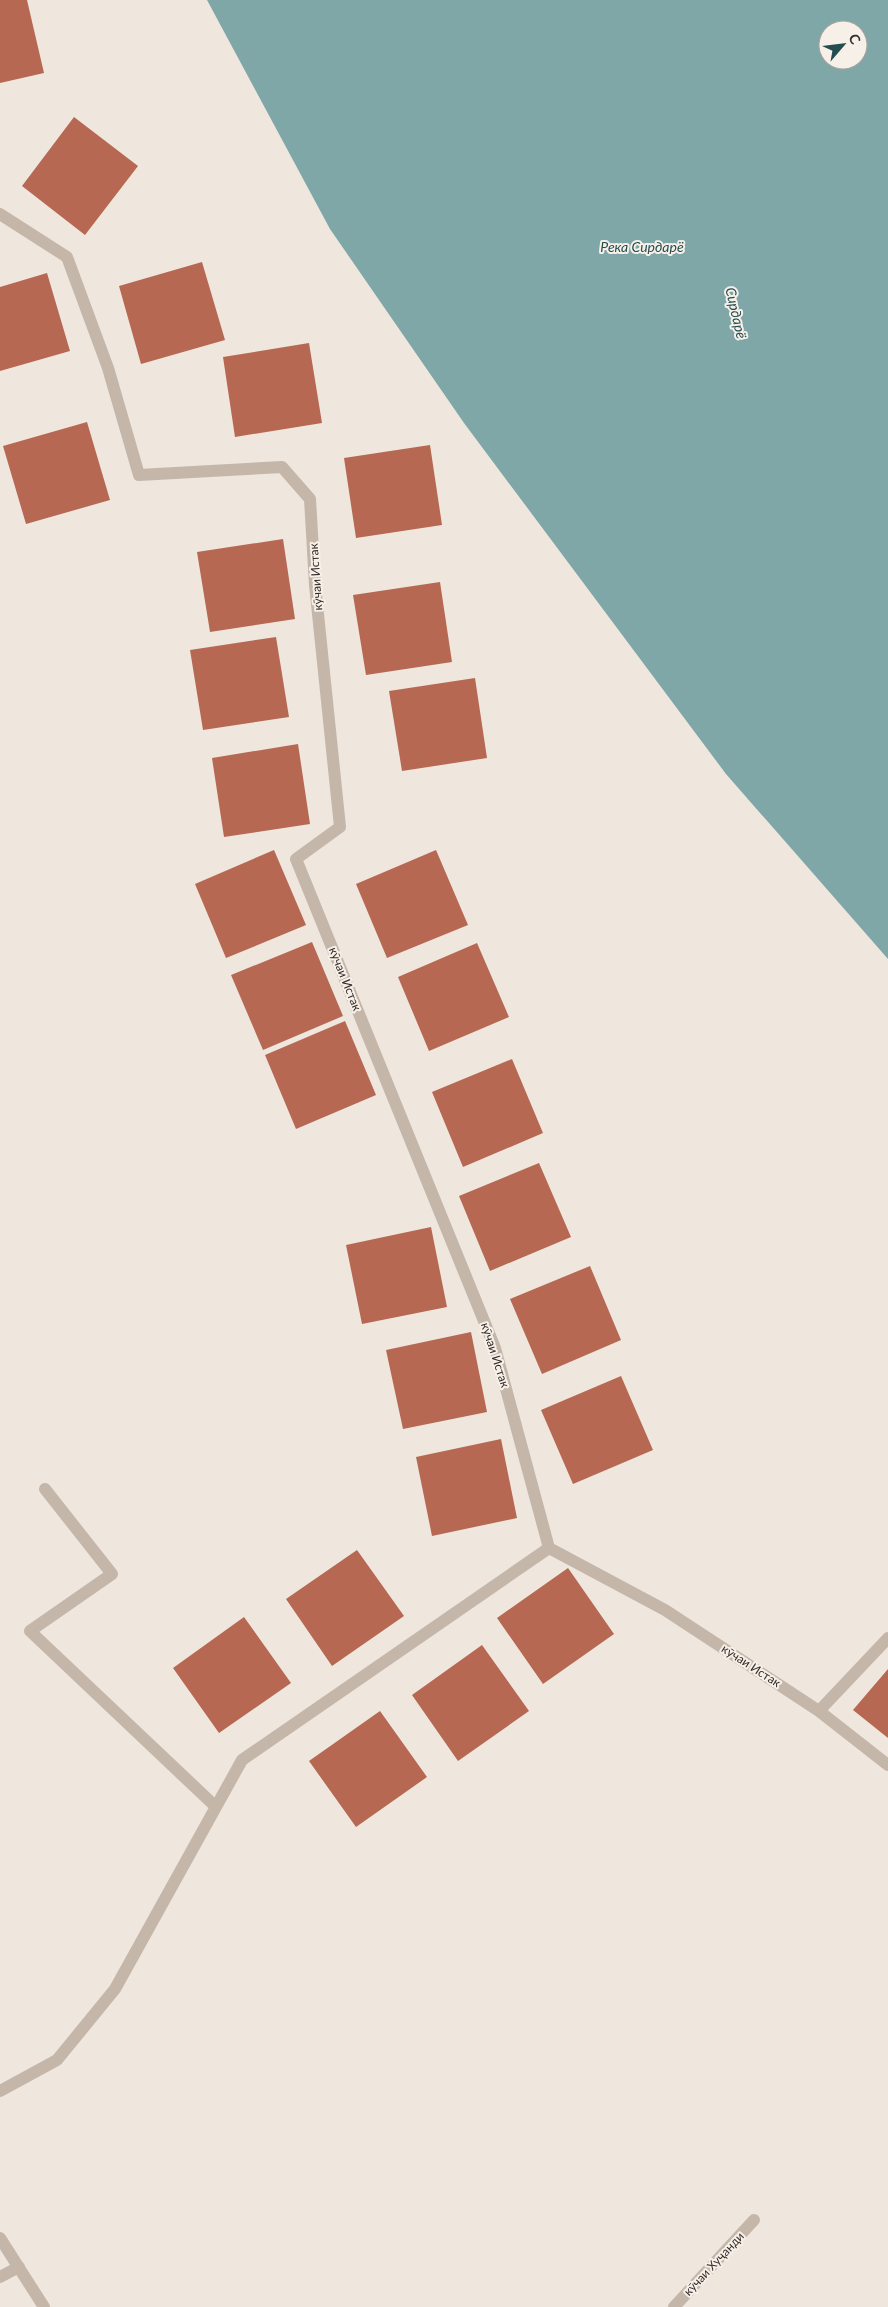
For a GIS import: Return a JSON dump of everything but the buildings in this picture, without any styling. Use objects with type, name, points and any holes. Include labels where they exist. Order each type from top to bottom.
[{"type":"street","name":"кӯчаи Истак","points":[[0,214],[67,257],[108,368],[139,475],[282,467],[310,499],[316,585],[340,827],[296,859],[495,1348],[549,1548],[665,1610],[819,1711],[888,1765]]},
{"type":"street","points":[[45,1489],[112,1574],[30,1631],[216,1807]]},
{"type":"street","points":[[0,2091],[57,2060],[115,1989],[242,1760],[549,1548]]},
{"type":"street","points":[[819,1711],[888,1638]]},
{"type":"street","name":"кӯчаи Хуҷанди","points":[[674,2307],[754,2220]]},
{"type":"street","points":[[0,2238],[44,2307]]},
{"type":"street","points":[[0,2277],[19,2267]]},
{"type":"water","name":"Река Сирдарё","points":[[207,0],[888,0],[888,959],[726,774],[464,423],[330,229]]},
{"type":"water label","name":"Сирдарё","points":[[736,313]]}]
